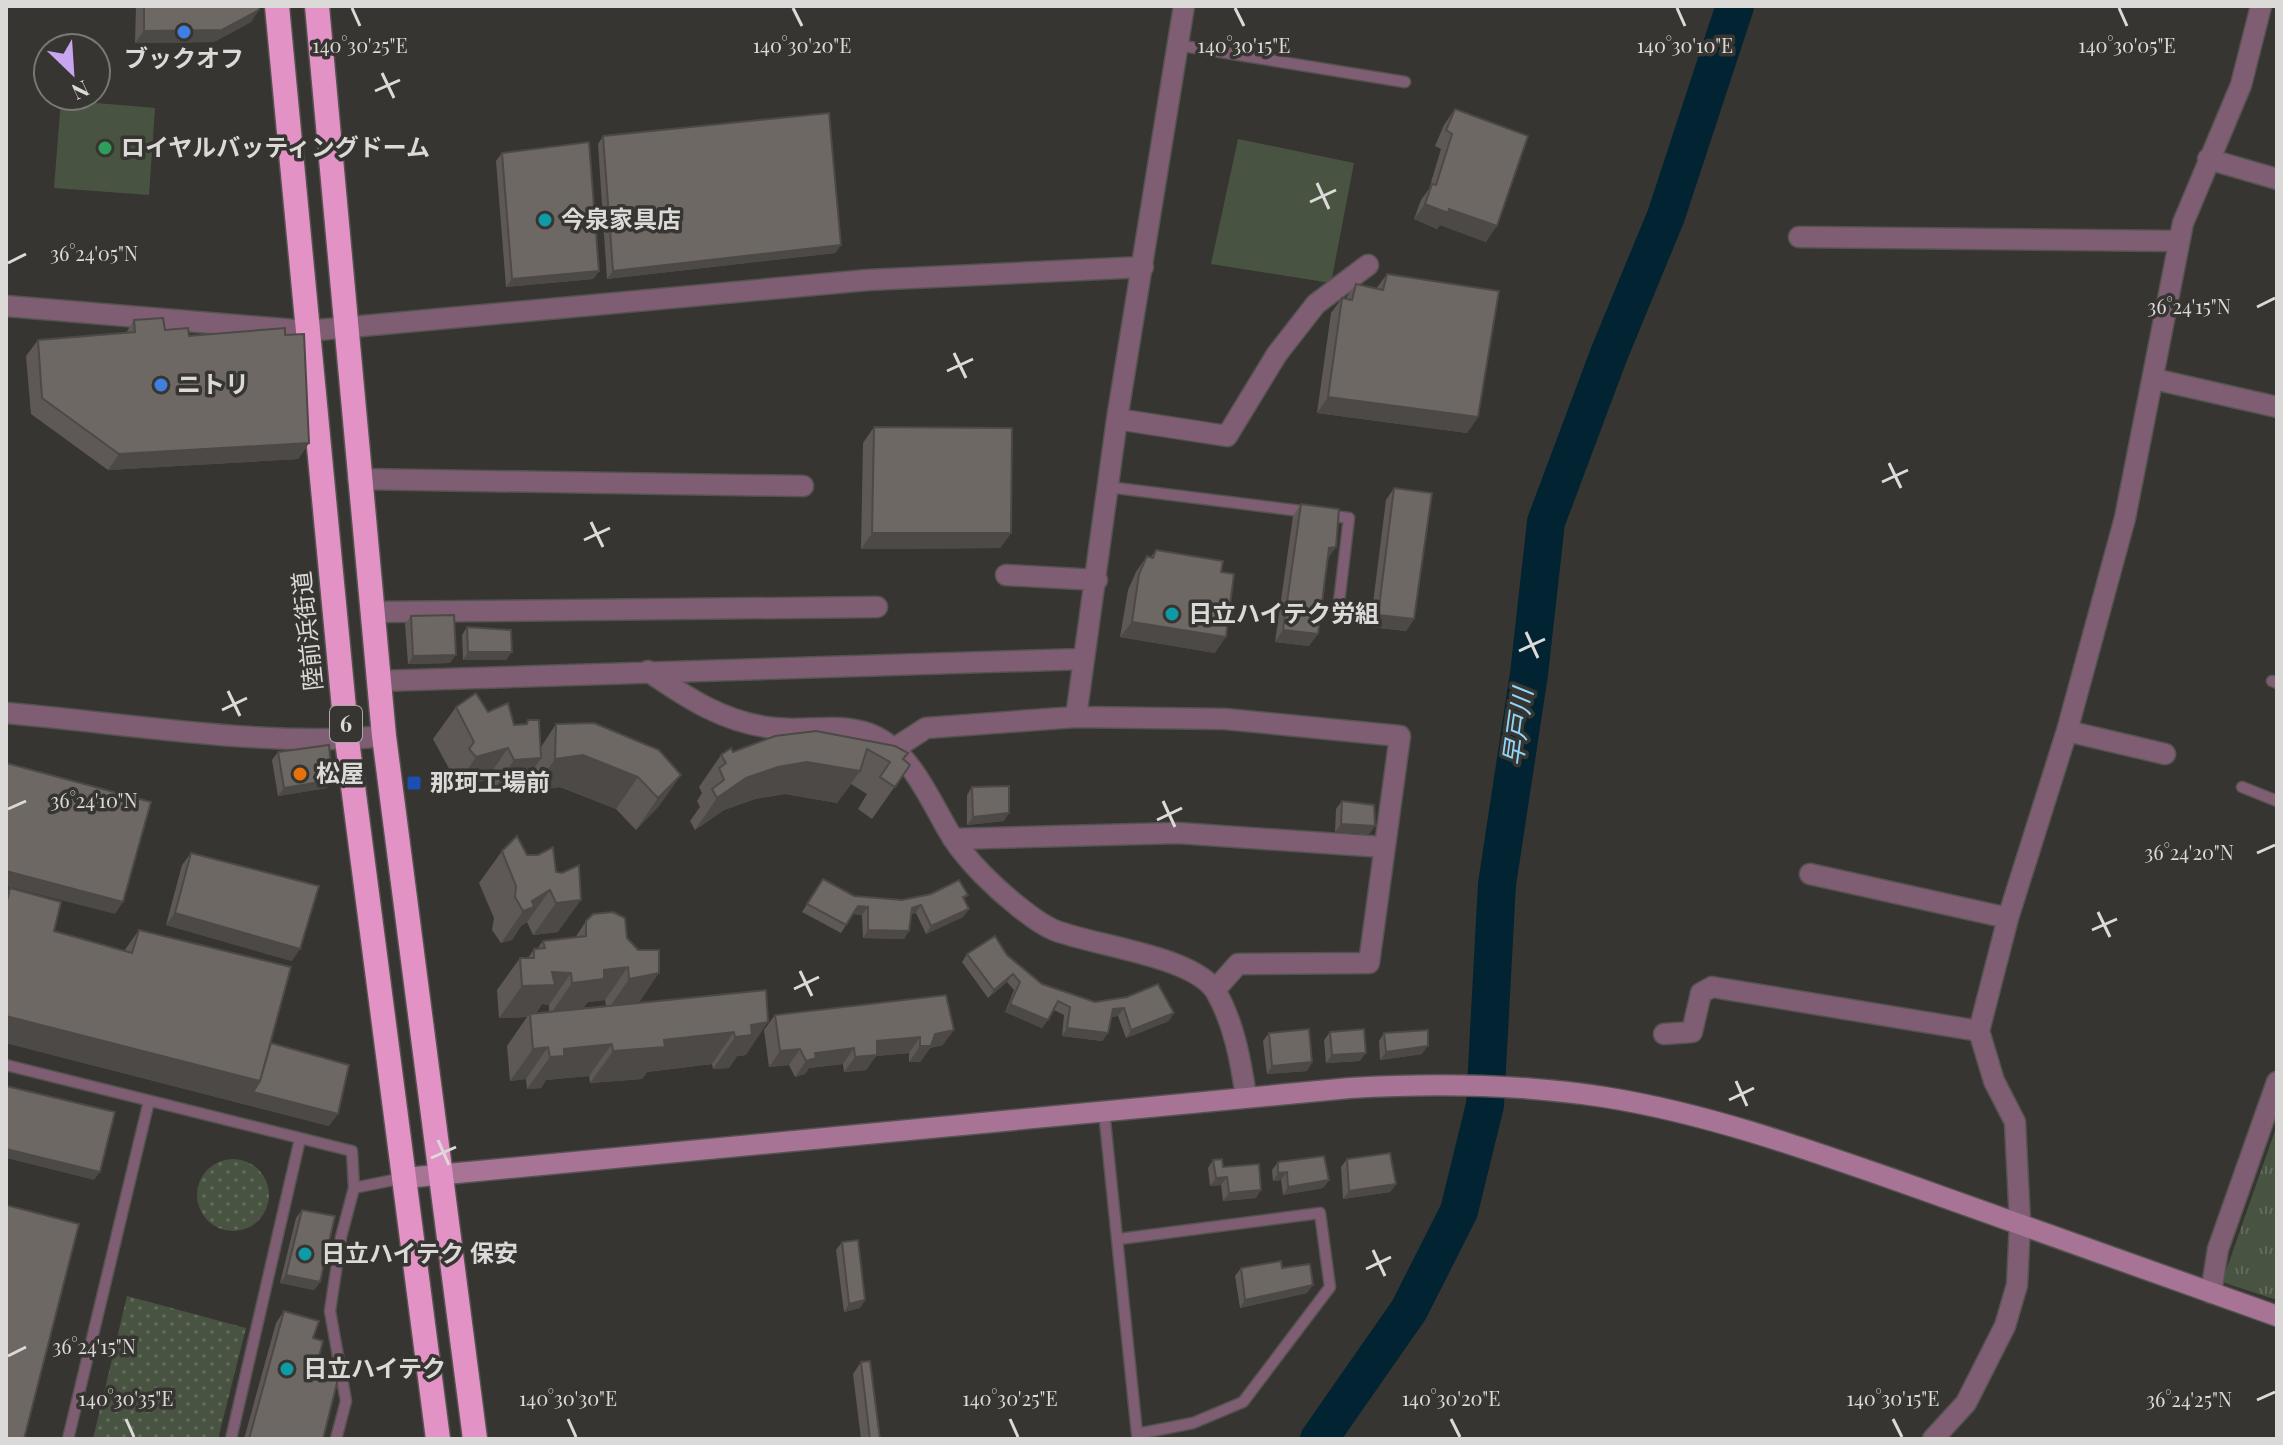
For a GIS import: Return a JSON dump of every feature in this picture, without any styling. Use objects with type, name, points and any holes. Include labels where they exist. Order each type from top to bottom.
[{"type":"highway","name":"陸前浜街道","points":[[277,6],[347,740],[438,1439]]},
{"type":"highway","name":"6","points":[[317,6],[358,479],[384,736],[475,1439]]},
{"type":"street","points":[[1076,717],[1117,419],[1184,6]]},
{"type":"street","points":[[1933,1439],[1966,1403],[2005,1326],[2017,1285],[2020,1223],[2015,1122],[1994,1081],[1979,1031],[2008,918],[2067,731],[2125,518],[2178,241],[2208,159],[2241,85],[2261,6]]},
{"type":"street","points":[[2208,159],[2277,179]]},
{"type":"street","points":[[1799,237],[2178,241]]},
{"type":"street","points":[[1117,419],[1227,436],[1277,354],[1316,304],[1368,265]]},
{"type":"street","points":[[6,306],[307,331],[868,280],[1143,267]]},
{"type":"street","points":[[2154,379],[2277,407]]},
{"type":"street","points":[[358,479],[803,486]]},
{"type":"street","points":[[1006,575],[1097,580]]},
{"type":"street","points":[[371,612],[877,607]]},
{"type":"street","points":[[379,681],[1084,659]]},
{"type":"street","points":[[648,671],[698,706],[733,718],[774,728],[833,726],[872,735],[892,750],[914,774],[953,839],[1019,907],[1051,929],[1114,950],[1164,959],[1194,973],[1215,990],[1241,1058],[1246,1097]]},
{"type":"street","points":[[6,713],[246,735],[347,740],[384,736]]},
{"type":"street","points":[[892,750],[926,728],[1076,717],[1225,719],[1400,736],[1369,963],[1238,964],[1215,990]]},
{"type":"street","points":[[2067,731],[2165,754]]},
{"type":"street","points":[[953,839],[1178,833],[1383,847]]},
{"type":"street","points":[[1810,874],[2008,918]]},
{"type":"street","points":[[1664,1034],[1692,1032],[1701,993],[1712,987],[1979,1031]]},
{"type":"street","points":[[2211,1293],[2218,1249],[2277,1082]]},
{"type":"street","points":[[405,1178],[441,1172],[1409,1084],[1537,1089],[1605,1097],[1709,1120],[1810,1150],[2277,1316]]},
{"type":"lane","points":[[1177,45],[1405,82]]},
{"type":"lane","points":[[1108,487],[1349,518],[1337,619]]},
{"type":"lane","points":[[2242,787],[2277,801]]},
{"type":"lane","points":[[6,1065],[352,1151],[354,1188],[341,1237],[330,1311],[346,1401],[336,1439]]},
{"type":"lane","points":[[68,1439],[149,1101]]},
{"type":"lane","points":[[1104,1111],[1137,1434],[1193,1423],[1243,1402],[1330,1287],[1320,1213],[1119,1239]]},
{"type":"lane","points":[[231,1439],[300,1139]]},
{"type":"lane","points":[[354,1188],[405,1178]]},
{"type":"green space","name":"ロイヤルバッティングドーム","points":[[112,104],[155,108],[149,195],[54,188],[60,112],[112,112]]},
{"type":"green space","points":[[1238,139],[1354,163],[1331,283],[1211,264]]},
{"type":"green space","points":[[2277,1125],[2277,1300],[2222,1282]]},
{"type":"green space","points":[[233,1159],[253,1165],[263,1175],[269,1195],[263,1215],[253,1225],[233,1231],[213,1225],[203,1215],[197,1195],[203,1175],[213,1165]]},
{"type":"green space","points":[[127,1296],[246,1328],[218,1439],[93,1439]]},
{"type":"building","name":"ブックオフ","points":[[144,6],[259,6],[259,10],[222,30],[144,31]]},
{"type":"building","points":[[1455,109],[1528,136],[1497,226],[1425,204],[1432,184],[1436,185],[1452,134],[1446,130]]},
{"type":"building","points":[[829,113],[841,245],[613,271],[603,136]]},
{"type":"building","name":"今泉家具店","points":[[589,142],[599,271],[512,279],[502,153]]},
{"type":"building","points":[[1387,274],[1499,291],[1478,417],[1328,397],[1342,298],[1352,300],[1356,284],[1383,290]]},
{"type":"building","name":"ニトリ","points":[[163,318],[165,330],[188,328],[189,336],[285,328],[285,335],[304,334],[309,443],[119,454],[42,398],[38,340],[135,332],[134,320]]},
{"type":"building","points":[[874,427],[1012,428],[1011,533],[872,533]]},
{"type":"building","points":[[1394,488],[1432,493],[1414,619],[1378,615]]},
{"type":"building","points":[[1301,504],[1339,509],[1336,547],[1329,548],[1318,634],[1283,630]]},
{"type":"building","name":"日立ハイテク労組","points":[[1156,550],[1223,561],[1221,572],[1234,574],[1226,637],[1132,622],[1139,574],[1147,556],[1153,558]]},
{"type":"building","points":[[454,615],[456,655],[413,656],[411,616]]},
{"type":"building","points":[[467,627],[511,630],[512,652],[468,652]]},
{"type":"building","points":[[476,693],[488,712],[508,703],[514,725],[539,720],[541,758],[514,760],[508,748],[476,757],[469,749],[474,742],[456,707]]},
{"type":"building","points":[[594,723],[659,750],[681,775],[658,798],[638,777],[583,755],[555,759],[556,724]]},
{"type":"building","points":[[816,731],[895,746],[908,753],[903,759],[910,765],[895,787],[880,777],[890,762],[867,749],[860,771],[807,762],[778,767],[746,778],[717,798],[712,789],[724,780],[719,768],[726,763],[721,755],[731,748],[733,752],[775,736]]},
{"type":"building","name":"松屋","points":[[329,745],[332,780],[284,788],[278,752]]},
{"type":"building","points":[[6,763],[151,802],[123,902],[6,871]]},
{"type":"building","points":[[1009,786],[1009,813],[973,817],[972,787]]},
{"type":"building","points":[[1342,801],[1374,805],[1375,826],[1341,824]]},
{"type":"building","points":[[517,836],[527,855],[538,855],[553,847],[556,872],[562,873],[579,865],[581,900],[556,903],[550,890],[532,901],[534,907],[523,911],[515,897],[516,886],[502,851]]},
{"type":"building","points":[[191,853],[319,886],[300,949],[175,913]]},
{"type":"building","points":[[823,879],[854,896],[902,900],[931,894],[959,880],[968,895],[963,897],[969,909],[931,926],[921,905],[912,908],[909,931],[868,930],[868,907],[858,906],[846,925],[807,904]]},
{"type":"building","points":[[10,888],[61,902],[54,931],[132,953],[139,930],[291,967],[260,1081],[6,1016],[6,905]]},
{"type":"building","points":[[613,912],[625,918],[627,938],[638,950],[659,950],[659,973],[629,979],[628,967],[604,970],[604,979],[572,983],[571,973],[552,972],[555,985],[522,986],[520,958],[534,958],[534,949],[545,948],[543,941],[586,936],[586,921],[593,914]]},
{"type":"building","points":[[995,936],[1007,955],[1042,984],[1095,1002],[1127,997],[1158,984],[1174,1013],[1131,1030],[1124,1008],[1113,1009],[1108,1033],[1067,1028],[1070,1007],[1058,1001],[1048,1020],[1010,1004],[1020,982],[1013,974],[994,990],[967,954]]},
{"type":"building","points":[[766,990],[768,1022],[751,1025],[752,1035],[735,1037],[734,1032],[664,1040],[665,1047],[613,1051],[612,1044],[564,1049],[564,1056],[550,1057],[548,1047],[533,1049],[530,1014]]},
{"type":"building","points":[[946,995],[954,1030],[935,1034],[931,1046],[920,1046],[920,1037],[877,1041],[877,1055],[855,1057],[854,1048],[815,1053],[816,1058],[806,1061],[800,1049],[780,1051],[775,1015]]},
{"type":"building","points":[[1309,1029],[1312,1062],[1272,1066],[1269,1033]]},
{"type":"building","points":[[1364,1029],[1366,1053],[1332,1055],[1330,1032]]},
{"type":"building","points":[[1428,1030],[1428,1046],[1386,1052],[1384,1033]]},
{"type":"building","points":[[271,1043],[349,1065],[338,1114],[253,1092],[260,1081]]},
{"type":"building","points":[[6,1086],[115,1112],[100,1172],[6,1149]]},
{"type":"building","points":[[1390,1153],[1396,1184],[1349,1191],[1347,1159]]},
{"type":"building","points":[[1324,1156],[1329,1180],[1288,1187],[1287,1172],[1278,1173],[1278,1162]]},
{"type":"building","points":[[1222,1159],[1223,1167],[1259,1164],[1261,1190],[1229,1193],[1227,1177],[1216,1178],[1213,1160]]},
{"type":"building","points":[[6,1205],[79,1224],[24,1439],[6,1439]]},
{"type":"building","name":"日立ハイテク 保安","points":[[302,1210],[335,1216],[320,1282],[286,1275]]},
{"type":"building","points":[[858,1240],[865,1300],[849,1304],[842,1242]]},
{"type":"building","points":[[1281,1261],[1282,1268],[1310,1264],[1313,1285],[1245,1300],[1241,1268]]},
{"type":"building","name":"日立ハイテク","points":[[284,1311],[319,1321],[313,1338],[323,1341],[315,1373],[338,1379],[323,1439],[249,1439]]},
{"type":"building","points":[[870,1361],[880,1439],[870,1439],[861,1362]]},
{"type":"waterway","name":"早戸川","points":[[1319,1439],[1409,1310],[1459,1211],[1485,1105],[1497,884],[1529,674],[1546,522],[1609,354],[1666,216],[1735,6]]},
{"type":"place","name":"ブックオフ","points":[[184,32]]},
{"type":"place","name":"ロイヤルバッティングドーム","points":[[105,148]]},
{"type":"place","name":"今泉家具店","points":[[545,220]]},
{"type":"place","name":"ニトリ","points":[[161,385]]},
{"type":"place","name":"日立ハイテク労組","points":[[1172,614]]},
{"type":"place","name":"松屋","points":[[300,774]]},
{"type":"place","name":"那珂工場前","points":[[414,783]]},
{"type":"place","name":"日立ハイテク 保安","points":[[305,1254]]},
{"type":"place","name":"日立ハイテク","points":[[287,1369]]}]
